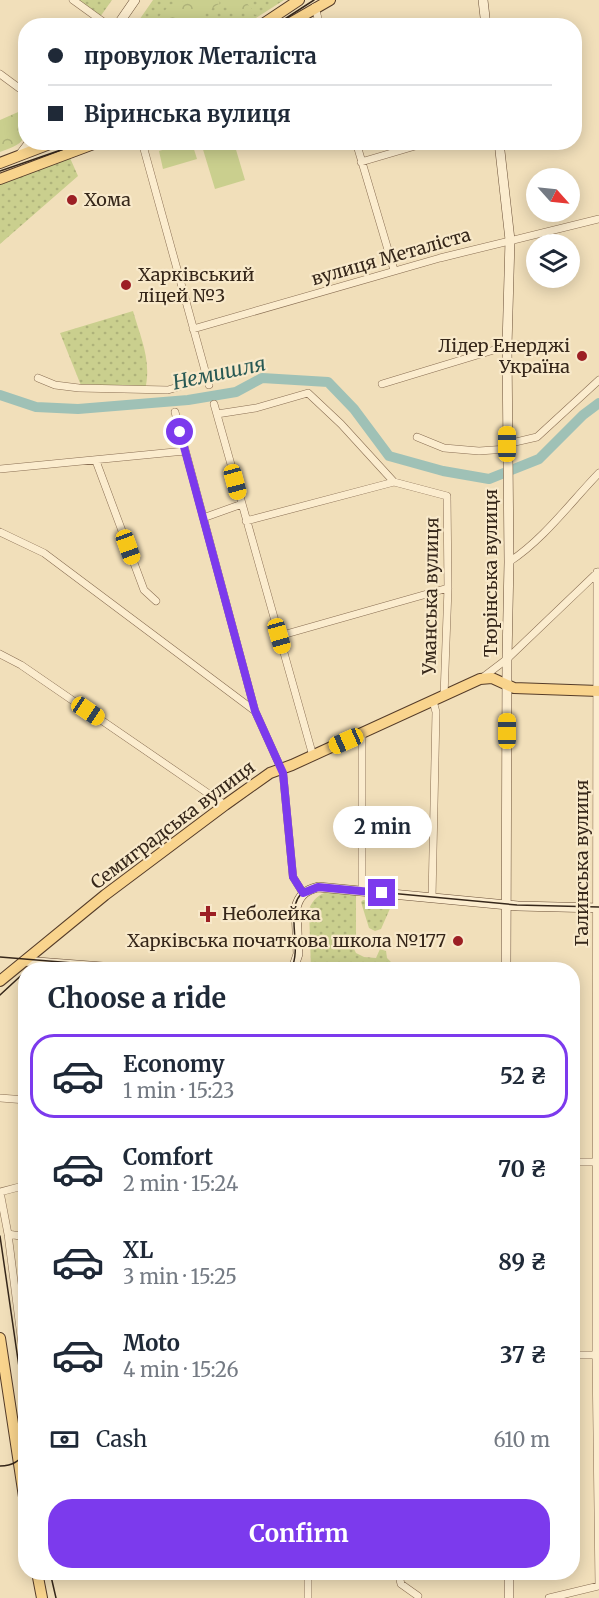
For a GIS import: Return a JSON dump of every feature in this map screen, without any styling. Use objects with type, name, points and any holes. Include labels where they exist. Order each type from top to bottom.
[{"type":"main road","points":[[123,18],[135,0]]},
{"type":"main road","points":[[272,18],[299,0]]},
{"type":"main road","points":[[298,18],[330,0]]},
{"type":"main road","points":[[483,0],[485,18]]},
{"type":"main road","points":[[0,178],[24,150]]},
{"type":"main road","points":[[0,163],[33,150]]},
{"type":"main road","points":[[0,178],[77,150]]},
{"type":"main road","name":"Тюрінська вулиця","points":[[500,150],[510,240],[507,346],[507,494],[510,562],[507,658],[506,962]]},
{"type":"main road","points":[[480,679],[492,678],[514,688],[598,691]]},
{"type":"main road","name":"Семиградська вулиця","points":[[24,961],[105,896],[270,773],[313,756],[480,679]]},
{"type":"main road","points":[[295,962],[298,954],[296,908],[298,899],[303,893],[318,887],[506,905],[598,908]]},
{"type":"main road","points":[[24,961],[37,962]]},
{"type":"main road","name":"Семиградська вулиця","points":[[0,981],[18,966]]},
{"type":"main road","points":[[0,1338],[18,1457]]},
{"type":"main road","points":[[39,1580],[42,1598]]},
{"type":"main road","points":[[508,1580],[509,1598]]},
{"type":"street","points":[[73,0],[98,18]]},
{"type":"street","points":[[315,7],[318,18]]},
{"type":"street","points":[[0,74],[18,87]]},
{"type":"street","points":[[38,378],[55,385],[79,388],[168,390],[208,382],[144,150]]},
{"type":"street","points":[[358,150],[394,270]]},
{"type":"street","points":[[361,162],[402,150]]},
{"type":"street","name":"вулиця Металіста","points":[[193,329],[394,270],[599,219]]},
{"type":"street","points":[[382,384],[507,346],[525,344]]},
{"type":"street","points":[[417,437],[444,448],[479,451],[507,449],[537,437],[599,380]]},
{"type":"street","points":[[217,414],[256,408],[308,393],[341,424],[394,482],[246,521]]},
{"type":"street","points":[[214,404],[313,756]]},
{"type":"street","points":[[176,412],[255,711],[281,768],[293,877],[303,893]]},
{"type":"street","points":[[0,469],[185,451]]},
{"type":"street","points":[[96,461],[144,590],[156,601]]},
{"type":"street","points":[[510,562],[561,515],[599,473]]},
{"type":"street","name":"Уманська вулиця","points":[[394,482],[447,496],[448,588],[444,696]]},
{"type":"street","points":[[203,518],[242,504]]},
{"type":"street","points":[[0,532],[44,553],[255,711]]},
{"type":"street","name":"Семиградська вулиця","points":[[480,679],[507,658],[598,571]]},
{"type":"street","name":"Галинська вулиця","points":[[598,571],[599,1586]]},
{"type":"street","points":[[279,636],[448,588]]},
{"type":"street","points":[[0,654],[21,665],[225,805]]},
{"type":"street","points":[[432,898],[436,712],[433,701]]},
{"type":"street","points":[[362,733],[362,891]]},
{"type":"street","points":[[0,1098],[18,1099]]},
{"type":"street","points":[[580,1162],[598,1161]]},
{"type":"street","points":[[18,1187],[0,1192],[18,1313]]},
{"type":"street","points":[[8,1234],[18,1236]]},
{"type":"street","points":[[580,1355],[598,1355]]},
{"type":"street","points":[[308,1580],[308,1598]]},
{"type":"street","points":[[400,1580],[401,1584],[418,1596]]},
{"type":"street","points":[[549,1598],[599,1586]]},
{"type":"green space","points":[[77,0],[112,0],[100,17]]},
{"type":"green space","points":[[153,0],[284,0],[256,18],[141,18]]},
{"type":"green space","points":[[188,0],[217,0],[220,3],[199,18],[158,18],[170,5]]},
{"type":"green space","points":[[229,0],[244,0],[257,15],[237,11],[224,4]]},
{"type":"green space","points":[[18,112],[18,144],[0,152],[0,120]]},
{"type":"green space","points":[[194,150],[197,159],[163,169],[159,151]]},
{"type":"green space","points":[[203,150],[236,150],[245,180],[215,189]]},
{"type":"green space","points":[[70,158],[78,176],[0,244],[0,184]]},
{"type":"green space","points":[[133,311],[146,360],[145,390],[82,388],[60,333]]},
{"type":"green space","points":[[328,892],[356,894],[354,949],[356,953],[364,957],[376,958],[380,949],[386,951],[387,958],[391,962],[311,962],[309,909],[321,894]]},
{"type":"green space","points":[[363,900],[392,904],[381,929],[375,931],[369,928],[361,902]]},
{"type":"waterway","name":"Немишля","points":[[0,395],[36,407],[78,409],[188,400],[236,392],[262,378],[328,382],[354,409],[389,456],[443,471],[489,479],[539,459],[583,415],[599,403]]},
{"type":"tram line","points":[[286,18],[314,0]]},
{"type":"tram line","points":[[0,171],[61,150]]},
{"type":"tram line","points":[[293,962],[294,911],[303,892],[314,886],[517,905],[599,907]]},
{"type":"tram line","points":[[0,957],[61,962]]},
{"type":"tram line","points":[[0,995],[18,978]]},
{"type":"tram line","points":[[0,1236],[18,1360]]},
{"type":"tram line","points":[[0,1466],[18,1460]]},
{"type":"tram line","points":[[52,1580],[56,1598]]},
{"type":"place","name":"Хома","points":[[72,200]]},
{"type":"place","name":"Харківський ліцей №3","points":[[126,285]]},
{"type":"place","name":"Лідер Енерджі Україна","points":[[582,356]]},
{"type":"place","name":"Неболейка","points":[[208,914]]},
{"type":"place","name":"Харківська початкова школа №177","points":[[458,941]]},
{"type":"route","points":[[180,432],[255,711],[283,773],[293,877],[303,893],[318,887],[382,893]]}]
